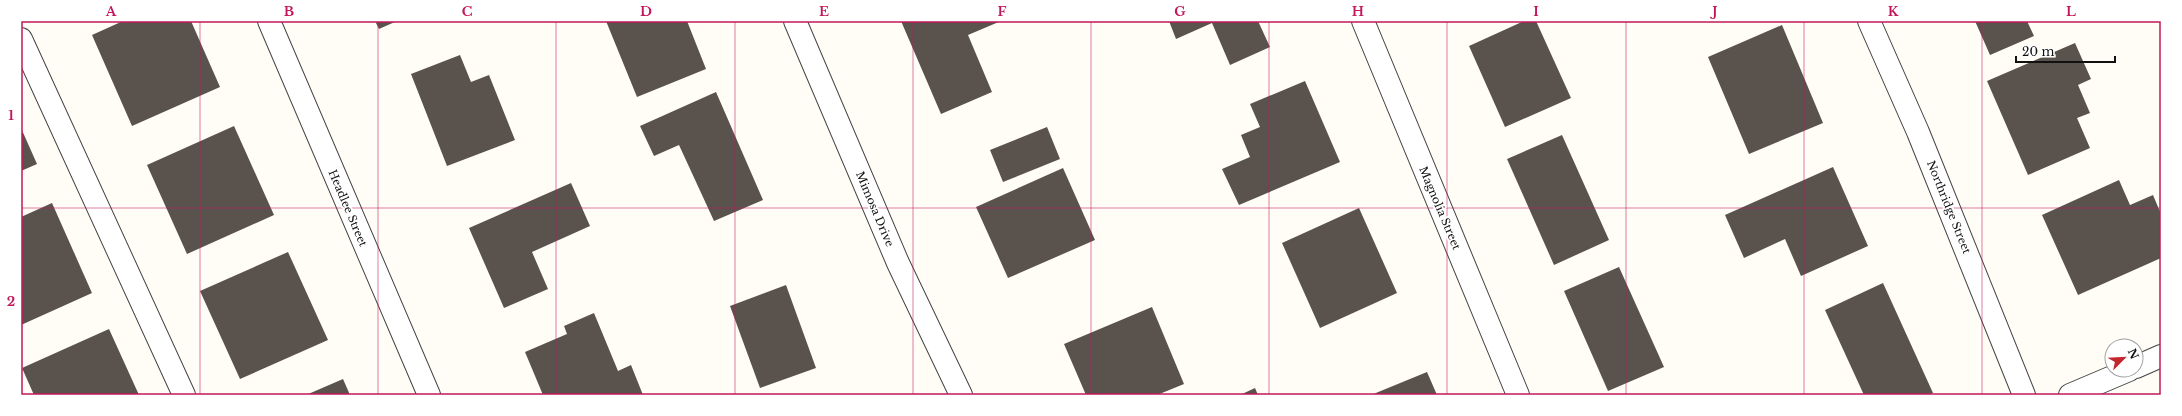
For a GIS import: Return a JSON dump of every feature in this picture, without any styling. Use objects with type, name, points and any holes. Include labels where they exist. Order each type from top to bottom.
[{"type":"street","name":"Headlee Street","points":[[269,21],[429,395]]},
{"type":"street","name":"Mimosa Drive","points":[[796,21],[898,263],[961,395]]},
{"type":"street","name":"Magnolia Street","points":[[1363,21],[1518,395]]},
{"type":"street","name":"Northridge Street","points":[[1869,21],[1918,132],[2024,395]]},
{"type":"street","points":[[21,39],[184,395]]},
{"type":"street","points":[[2144,363],[2161,356]]},
{"type":"street","points":[[2070,395],[2110,378]]},
{"type":"building","points":[[123,21],[191,21],[220,87],[132,126],[92,35]]},
{"type":"building","points":[[375,21],[397,21],[379,29]]},
{"type":"building","points":[[606,21],[687,21],[706,69],[637,97]]},
{"type":"building","points":[[901,21],[1001,21],[968,35],[992,92],[941,114]]},
{"type":"building","points":[[1169,21],[1258,21],[1270,47],[1230,65],[1212,23],[1176,39]]},
{"type":"building","points":[[1524,21],[1536,21],[1571,98],[1505,127],[1469,46]]},
{"type":"building","points":[[1975,21],[2027,21],[2034,36],[1990,55]]},
{"type":"building","points":[[1782,25],[1823,123],[1749,154],[1708,57]]},
{"type":"building","points":[[2075,43],[2091,79],[2078,85],[2090,113],[2077,118],[2090,148],[2028,175],[1987,81]]},
{"type":"building","points":[[460,55],[471,82],[489,75],[515,140],[447,166],[411,74]]},
{"type":"building","points":[[1305,81],[1340,162],[1239,205],[1222,169],[1250,157],[1241,135],[1260,127],[1250,104]]},
{"type":"building","points":[[716,92],[763,200],[714,221],[679,145],[654,156],[640,126]]},
{"type":"building","points":[[234,126],[274,215],[187,254],[147,165]]},
{"type":"building","points":[[1047,127],[1060,159],[1003,182],[990,150]]},
{"type":"building","points":[[21,128],[37,164],[21,171]]},
{"type":"building","points":[[1562,135],[1609,240],[1554,265],[1507,159]]},
{"type":"building","points":[[1833,167],[1868,246],[1801,276],[1785,239],[1744,258],[1725,215]]},
{"type":"building","points":[[1063,168],[1095,240],[1008,278],[976,207]]},
{"type":"building","points":[[2119,180],[2130,205],[2153,195],[2161,214],[2161,258],[2078,295],[2042,215]]},
{"type":"building","points":[[571,183],[590,226],[532,252],[548,289],[504,308],[469,228]]},
{"type":"building","points":[[52,203],[92,293],[21,325],[21,217]]},
{"type":"building","points":[[1359,208],[1397,293],[1320,328],[1282,243]]},
{"type":"building","points":[[288,252],[328,340],[240,379],[200,291]]},
{"type":"building","points":[[1619,267],[1664,367],[1608,391],[1564,291]]},
{"type":"building","points":[[1883,283],[1933,393],[1928,395],[1864,395],[1825,310]]},
{"type":"building","points":[[786,285],[816,368],[760,388],[730,306]]},
{"type":"building","points":[[1152,307],[1184,384],[1157,395],[1086,395],[1064,344]]},
{"type":"building","points":[[594,313],[618,371],[631,365],[643,395],[543,395],[525,352],[567,334],[564,326]]},
{"type":"building","points":[[109,329],[139,395],[34,395],[22,368]]},
{"type":"building","points":[[1427,372],[1437,395],[1371,395]]},
{"type":"building","points":[[343,379],[350,395],[306,395]]},
{"type":"building","points":[[1255,388],[1258,395],[1240,395]]}]
